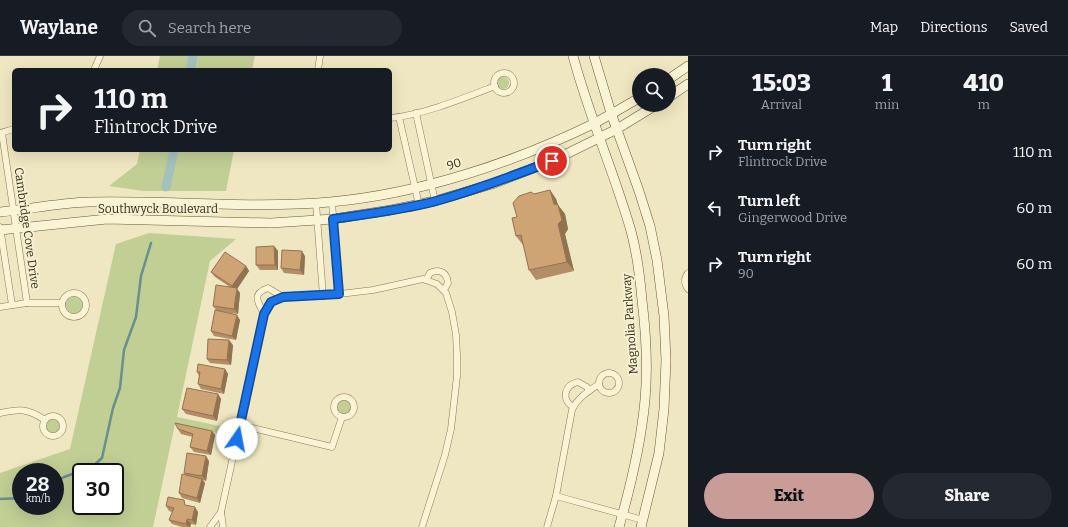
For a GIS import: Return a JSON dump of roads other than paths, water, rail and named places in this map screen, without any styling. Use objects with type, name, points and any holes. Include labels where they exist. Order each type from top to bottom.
[{"type":"street","points":[[95,68],[100,56]]},
{"type":"street","points":[[318,68],[320,56]]},
{"type":"street","name":"Magnolia Parkway","points":[[573,56],[594,124],[617,184],[632,233],[640,274],[646,352],[645,398],[641,434],[619,527]]},
{"type":"street","points":[[556,496],[623,514],[642,523],[659,453],[664,409],[666,360],[664,316],[657,260],[650,226],[611,113],[594,56]]},
{"type":"street","points":[[676,74],[688,66]]},
{"type":"street","points":[[676,92],[688,84]]},
{"type":"street","points":[[392,118],[416,113],[470,96],[495,86]]},
{"type":"street","name":"90","points":[[316,203],[387,194],[416,188],[506,161],[594,124],[632,102]]},
{"type":"street","points":[[317,220],[376,213],[419,205],[492,184],[552,161],[600,138],[645,112]]},
{"type":"street","points":[[416,113],[435,201]]},
{"type":"street","points":[[399,117],[419,205]]},
{"type":"street","points":[[1,133],[12,130]]},
{"type":"street","name":"Cambridge Cove Drive","points":[[1,133],[27,303]]},
{"type":"street","name":"Southwyck Boulevard","points":[[0,212],[87,202],[271,206],[316,203]]},
{"type":"street","points":[[332,202],[339,294]]},
{"type":"street","points":[[316,203],[322,296]]},
{"type":"street","points":[[271,206],[271,223]]},
{"type":"street","name":"Southwyck Boulevard","points":[[0,229],[107,219],[271,223],[317,220]]},
{"type":"street","points":[[0,229],[12,305]]},
{"type":"street","points":[[426,280],[430,273],[439,270],[443,272],[446,275],[448,283],[444,290]]},
{"type":"street","points":[[688,273],[685,278],[685,283],[688,289]]},
{"type":"street","points":[[223,527],[221,512],[264,314],[271,302],[283,297],[322,296],[373,290],[423,279],[437,284],[446,293],[452,312],[456,335],[457,376],[445,455],[422,527]]},
{"type":"street","points":[[264,314],[257,301],[258,294],[261,290],[268,288],[283,297]]},
{"type":"street","points":[[76,292],[84,297],[86,306],[81,314],[72,317],[64,312],[62,303],[66,295],[76,292]]},
{"type":"street","points":[[0,307],[27,303],[62,303]]},
{"type":"street","points":[[573,407],[566,400],[566,390],[568,386],[578,382],[589,391]]},
{"type":"street","points":[[547,527],[556,496],[573,407],[580,398],[599,384]]},
{"type":"street","points":[[0,413],[20,409],[34,413],[45,420]]},
{"type":"street","points":[[240,425],[332,447],[342,417]]},
{"type":"street","points":[[210,527],[221,512]]},
{"type":"waterway","points":[[190,68],[193,56]]},
{"type":"waterway","points":[[166,187],[174,152]]},
{"type":"waterway","points":[[64,477],[92,467],[102,458],[113,408],[120,388],[124,350],[136,317],[141,276],[151,243]]},
{"type":"waterway","points":[[0,499],[12,498]]}]
